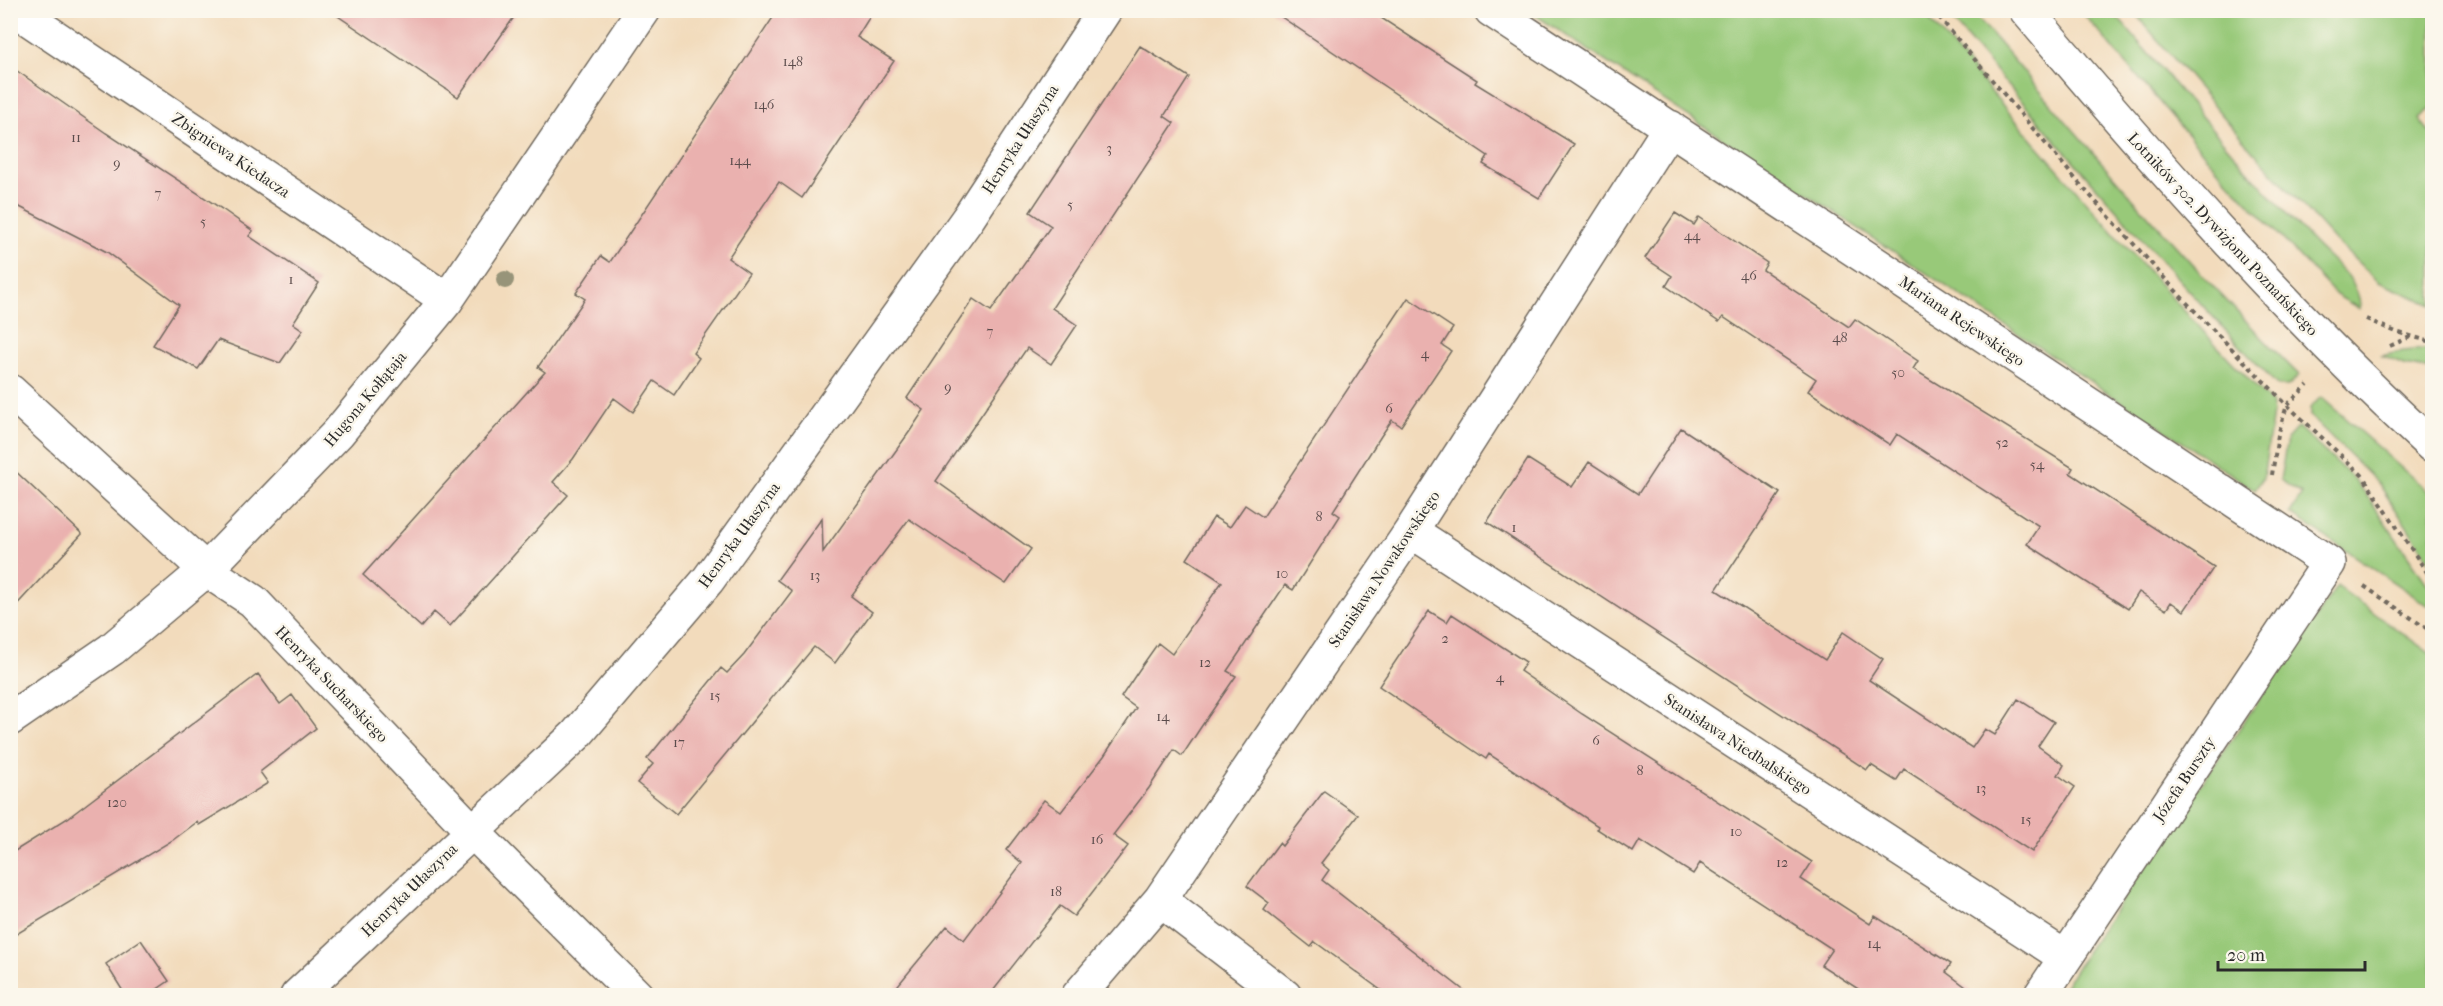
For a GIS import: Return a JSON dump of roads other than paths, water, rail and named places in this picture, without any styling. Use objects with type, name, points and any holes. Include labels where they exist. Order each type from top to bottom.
[{"type":"street","name":"Zbigniewa Kiedacza","points":[[15,10],[447,300]]},
{"type":"street","name":"Henryka Ułaszyna","points":[[297,996],[576,735],[708,580],[969,217],[1105,10]]},
{"type":"street","name":"Mariana Rejewskiego","points":[[1491,10],[2329,563]]},
{"type":"street","name":"Lotników 302. Dywizjonu Poznańskiego","points":[[2026,10],[2141,146],[2227,242],[2338,357],[2433,446]]},
{"type":"street","name":"Hugona Kołłątaja","points":[[10,719],[112,649],[206,570],[338,433],[447,300],[637,13]]},
{"type":"street","name":"Stanisława Nowakowskiego","points":[[1078,996],[1160,900],[1411,531],[1670,127]]},
{"type":"street","name":"Henryka Sucharskiego","points":[[10,391],[206,570],[253,600],[472,831],[638,996]]},
{"type":"street","name":"Stanisława Niedbalskiego","points":[[1411,531],[2065,957]]},
{"type":"street","name":"Józefa Burszty","points":[[2040,996],[2329,563]]},
{"type":"street","points":[[1160,900],[1285,996]]}]
